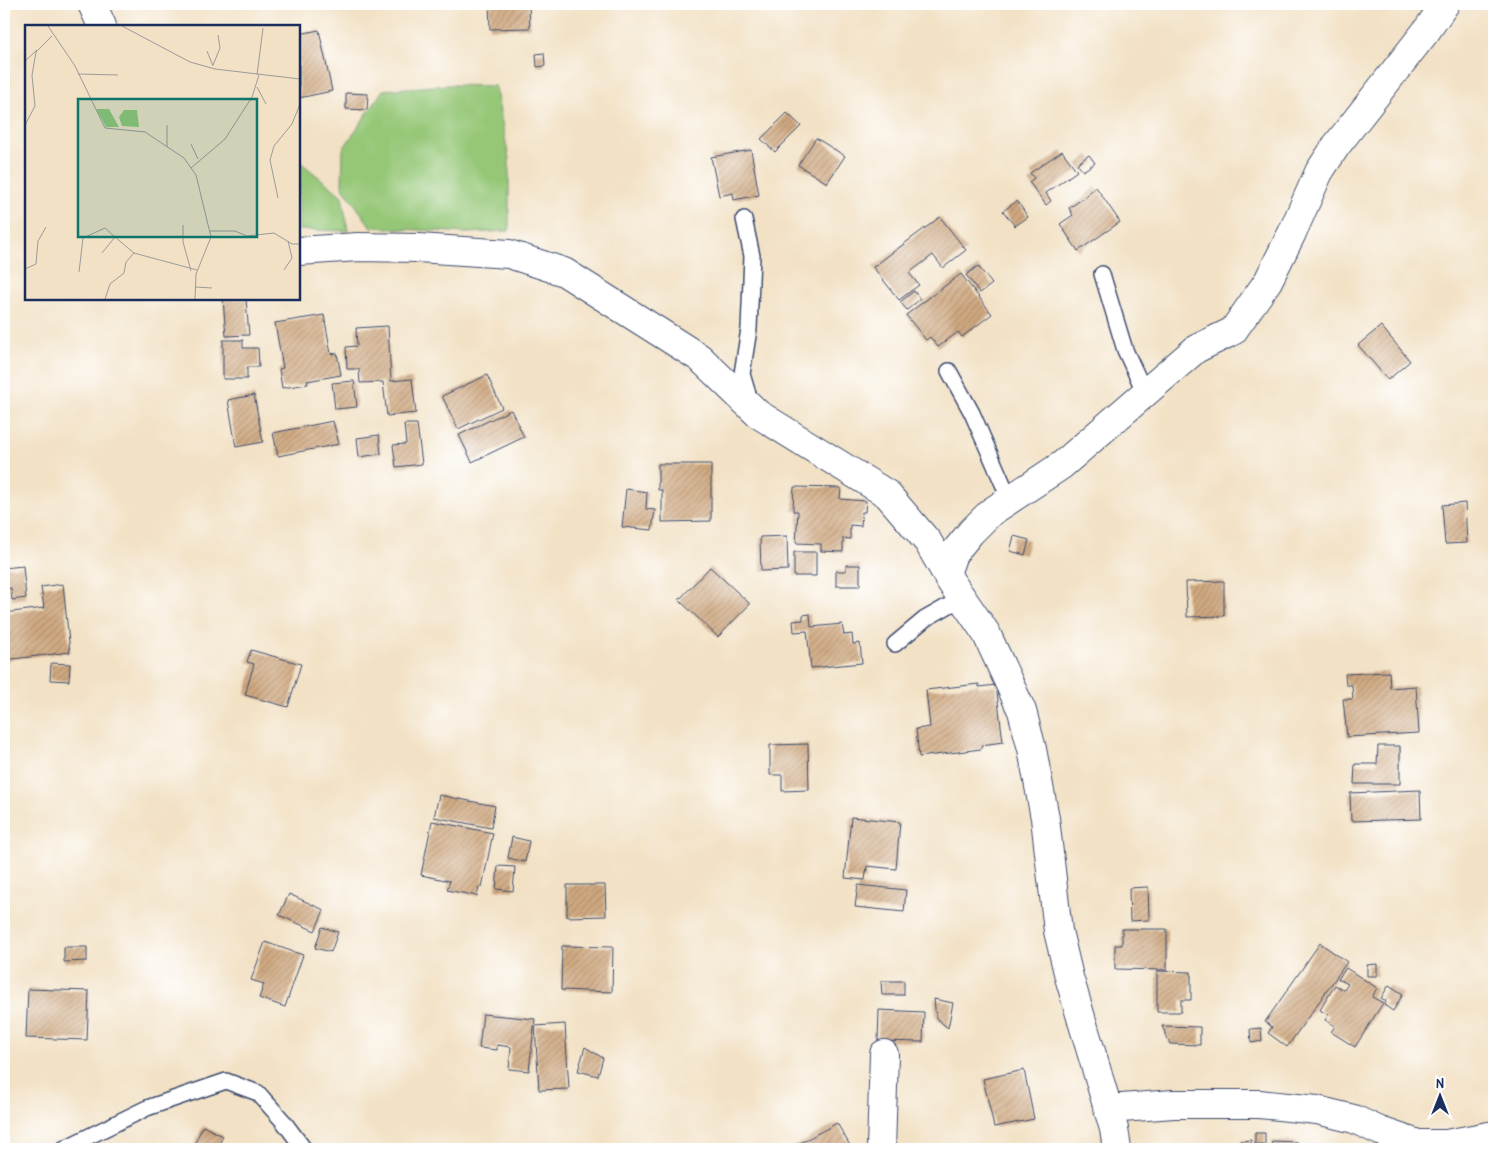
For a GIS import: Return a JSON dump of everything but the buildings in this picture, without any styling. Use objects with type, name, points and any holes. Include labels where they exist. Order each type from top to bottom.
[{"type":"street","points":[[92,4],[102,25]]},
{"type":"street","points":[[946,574],[953,554],[970,532],[991,512],[1062,465],[1196,349],[1233,331],[1268,282],[1319,172],[1336,146],[1427,30],[1445,4]]},
{"type":"street","points":[[300,251],[358,247],[418,248],[509,254],[564,272],[700,358],[766,419],[887,494],[928,542],[946,574],[986,633],[1022,711],[1032,749],[1044,818],[1058,931],[1069,977],[1109,1109],[1117,1149]]},
{"type":"street","points":[[882,1149],[884,1054]]},
{"type":"street","points":[[1109,1109],[1173,1104],[1259,1104],[1317,1110],[1354,1119],[1380,1131],[1418,1144],[1446,1144],[1494,1135]]},
{"type":"lane","points":[[744,219],[752,256],[749,329],[742,374],[753,409]]},
{"type":"lane","points":[[1102,274],[1125,350],[1145,393]]},
{"type":"lane","points":[[950,371],[972,413],[1010,500]]},
{"type":"lane","points":[[894,644],[925,619],[962,598]]},
{"type":"lane","points":[[63,1149],[147,1108],[226,1081],[258,1093],[283,1121],[304,1149]]},
{"type":"green space","points":[[448,85],[495,86],[509,159],[509,231],[467,233],[371,227],[342,186],[343,149],[383,90]]},
{"type":"green space","points":[[300,162],[342,196],[348,231],[300,230]]}]
